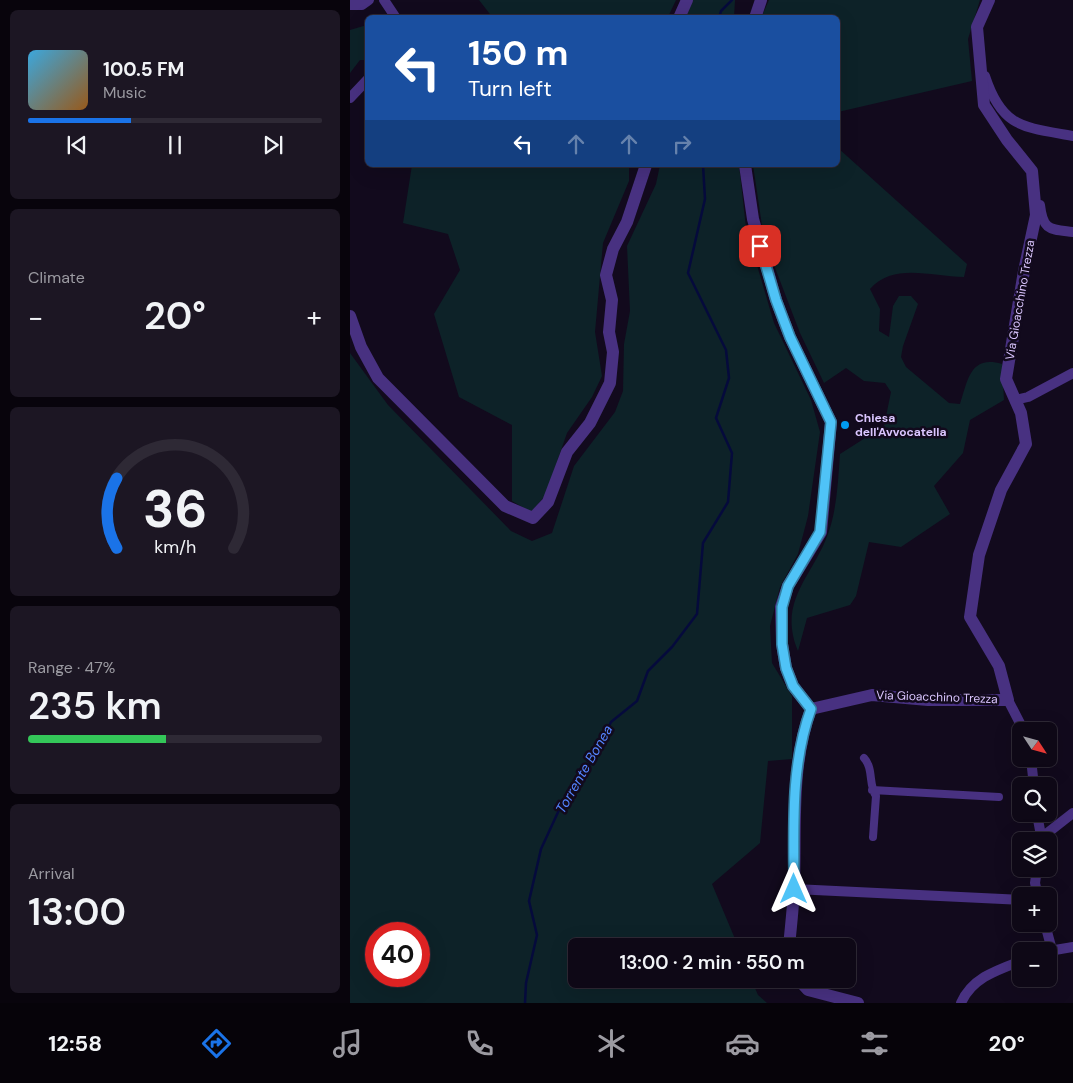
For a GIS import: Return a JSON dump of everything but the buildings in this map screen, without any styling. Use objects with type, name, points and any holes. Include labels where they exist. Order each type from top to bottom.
[{"type":"street","points":[[350,5],[362,5],[369,0]]},
{"type":"street","points":[[384,0],[394,15]]},
{"type":"street","points":[[680,15],[687,0]]},
{"type":"street","points":[[756,15],[761,0]]},
{"type":"street","name":"Via Gioacchino Trezza","points":[[811,709],[872,695],[928,700],[1008,700],[999,666],[970,617],[979,555],[1001,490],[1026,444],[1021,413],[1006,379],[1024,271],[1036,216],[1032,171],[1007,140],[984,105],[978,58],[977,27],[989,0]]},
{"type":"street","name":"Via Gioacchino Trezza","points":[[978,58],[992,99],[1011,121],[1046,132],[1073,136]]},
{"type":"street","points":[[350,98],[365,82]]},
{"type":"street","points":[[350,316],[361,347],[378,378],[505,506],[533,518],[548,502],[567,452],[590,423],[610,383],[613,352],[609,332],[612,300],[606,275],[613,249],[627,222],[645,167]]},
{"type":"street","points":[[745,167],[753,219],[776,300],[794,346],[831,422],[820,532],[788,586],[782,607],[782,644],[786,668],[793,686],[811,709],[802,738],[794,812],[794,889],[790,938]]},
{"type":"street","name":"Via Gioacchino Trezza","points":[[1034,189],[1038,189],[1042,222],[1051,229],[1073,232]]},
{"type":"street","points":[[1015,400],[1028,397],[1073,373]]},
{"type":"street","points":[[1008,700],[1019,722]]},
{"type":"street","points":[[864,758],[870,764],[872,790],[876,796],[873,838]]},
{"type":"street","points":[[872,790],[999,797]]},
{"type":"street","points":[[1050,832],[1073,813]]},
{"type":"street","points":[[794,889],[1012,900]]},
{"type":"street","points":[[1057,950],[1073,947]]},
{"type":"street","points":[[961,1003],[965,994],[987,974],[1012,964]]},
{"type":"street","points":[[806,988],[858,1003]]},
{"type":"shaded area","points":[[479,0],[676,0],[669,15],[491,15]]},
{"type":"shaded area","points":[[692,0],[735,0],[734,15],[687,15]]},
{"type":"shaded area","points":[[769,0],[980,0],[968,39],[972,81],[840,112],[840,15],[762,15]]},
{"type":"shaded area","points":[[365,26],[365,60],[360,60],[350,73],[350,30]]},
{"type":"shaded area","points":[[840,150],[967,264],[964,277],[902,273],[880,281],[870,289],[880,309],[879,331],[889,337],[893,306],[899,296],[911,296],[918,304],[903,346],[901,357],[906,367],[949,403],[960,404],[968,378],[977,366],[991,362],[1002,364],[1004,400],[970,420],[963,453],[934,486],[950,514],[901,547],[869,542],[856,596],[850,605],[807,618],[798,651],[793,633],[794,603],[828,534],[837,495],[840,454],[884,426],[891,392],[885,383],[864,381],[846,368],[824,383],[800,333],[764,239],[753,167],[840,167]]},
{"type":"shaded area","points":[[412,167],[629,167],[629,181],[603,243],[595,332],[602,376],[592,397],[567,433],[545,496],[531,512],[512,501],[512,425],[459,397],[434,314],[460,270],[448,234],[403,223]]},
{"type":"shaded area","points":[[660,167],[739,167],[746,228],[774,323],[811,400],[820,432],[808,516],[798,554],[780,587],[770,626],[772,663],[792,696],[792,759],[768,761],[760,843],[712,884],[735,938],[568,938],[568,988],[755,988],[758,995],[767,1003],[350,1003],[350,353],[388,405],[511,531],[532,541],[552,533],[574,466],[615,412],[623,391],[624,344],[630,311],[627,246],[656,184]]},
{"type":"waterway","name":"Torrente Bonea","points":[[720,15],[721,11],[732,0]]},
{"type":"waterway","name":"Torrente Bonea","points":[[525,1003],[526,983],[537,935],[529,901],[541,849],[559,810],[593,759],[611,722],[637,701],[648,671],[672,647],[697,614],[703,543],[728,502],[732,453],[716,418],[729,378],[726,350],[688,273],[705,199],[703,167]]},
{"type":"place","name":"Chiesa dell'Avvocatella","points":[[845,425]]},
{"type":"route","points":[[760,246],[776,300],[790,337],[831,422],[823,519],[820,532],[788,586],[784,597],[781,618],[782,644],[786,668],[793,686],[811,709],[803,730],[794,812],[794,889]]}]
